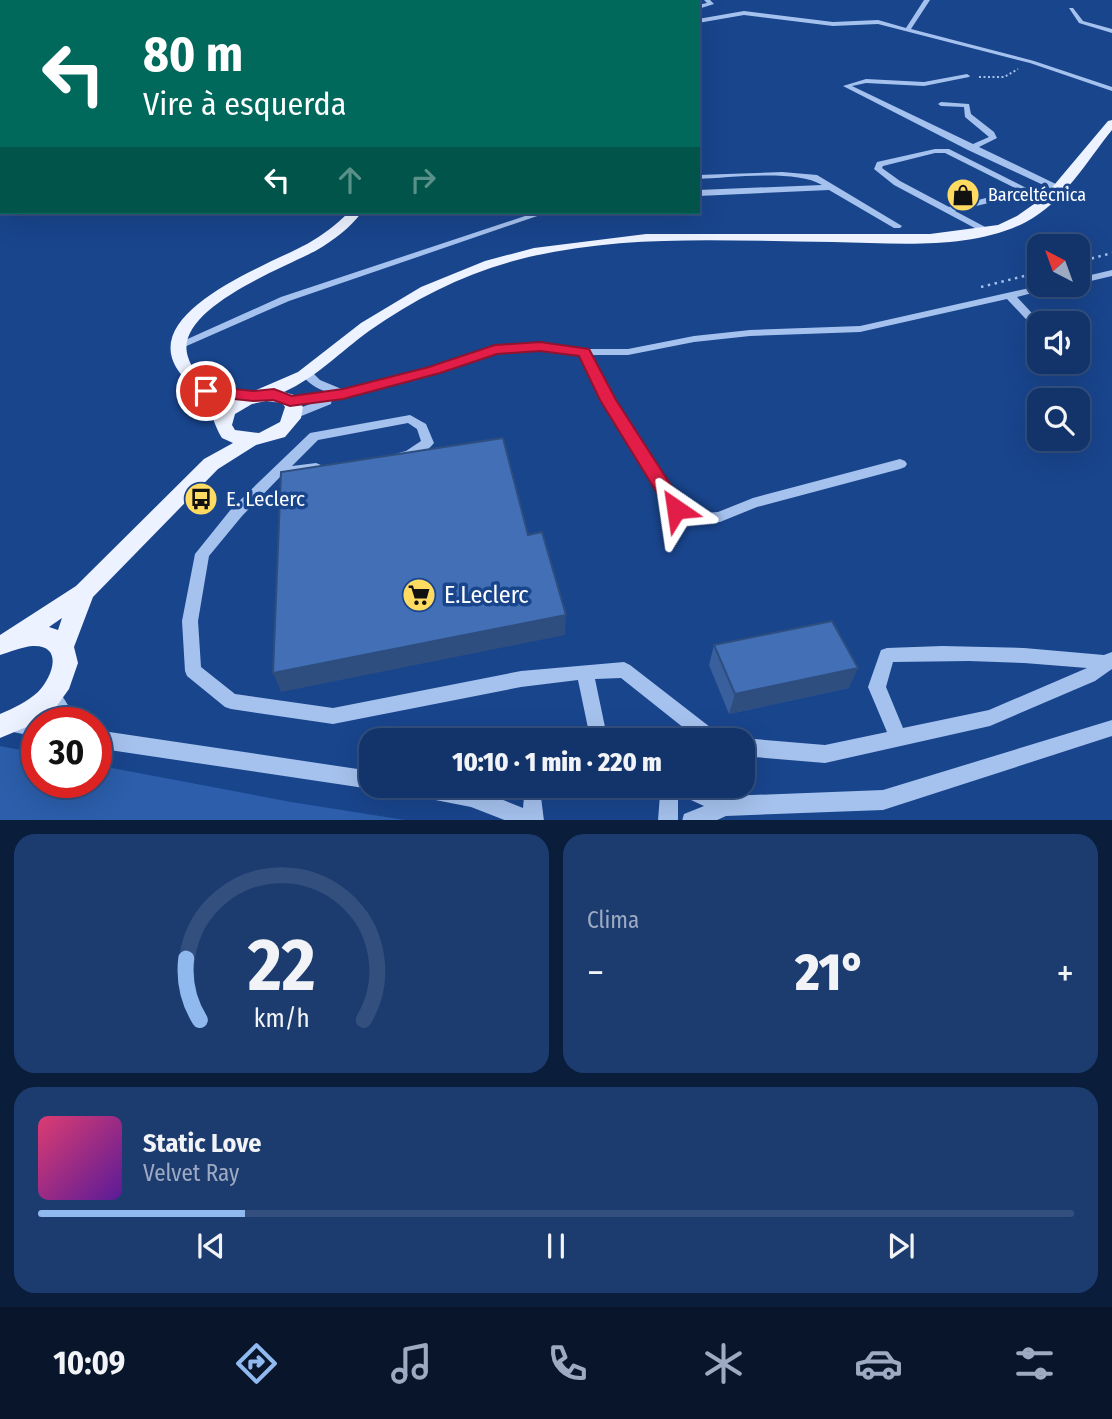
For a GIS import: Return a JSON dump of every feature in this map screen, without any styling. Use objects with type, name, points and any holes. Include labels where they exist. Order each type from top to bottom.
[{"type":"main road","points":[[211,464],[234,405],[307,374],[364,327],[420,293],[472,269],[533,252],[604,240],[669,236],[930,238],[986,231],[1021,220],[1048,201],[1109,130]]},
{"type":"main road","points":[[251,440],[225,426],[206,391],[186,372],[178,346],[187,319],[212,298],[323,243],[348,224],[355,214]]},
{"type":"main road","points":[[6,642],[83,592],[211,464],[251,440],[263,439],[284,429],[291,405],[307,374]]},
{"type":"main road","points":[[206,391],[260,395],[291,405]]},
{"type":"main road","points":[[63,646],[83,592]]},
{"type":"main road","points":[[5,725],[25,716],[52,695],[67,668],[67,656],[63,646],[54,639],[42,635],[6,642]]},
{"type":"street","points":[[907,30],[927,0]]},
{"type":"street","points":[[1071,9],[1081,22],[1112,30]]},
{"type":"street","points":[[700,21],[744,13],[833,24],[878,22],[1032,62],[1112,89]]},
{"type":"street","points":[[1112,22],[1102,26],[1112,30]]},
{"type":"street","points":[[967,76],[924,84],[866,81],[846,86],[1059,189]]},
{"type":"street","points":[[941,104],[967,105],[968,115],[991,134],[993,138],[971,148]]},
{"type":"street","points":[[986,231],[897,183],[878,169],[880,164],[935,150],[946,151],[1048,201]]},
{"type":"street","points":[[700,177],[782,174],[814,177],[897,226]]},
{"type":"street","points":[[700,193],[834,187]]},
{"type":"street","points":[[948,210],[1027,191]]},
{"type":"street","points":[[178,346],[285,299],[539,214]]},
{"type":"street","points":[[1090,278],[1112,273]]},
{"type":"street","points":[[291,405],[434,370],[495,350],[540,347],[584,352],[628,352],[694,339],[860,329],[1027,292]]},
{"type":"street","points":[[1010,296],[1027,314]]},
{"type":"street","points":[[584,352],[608,400],[676,509],[691,520],[720,517],[753,503],[900,464]]},
{"type":"street","points":[[307,374],[316,383],[343,394]]},
{"type":"street","points":[[385,459],[410,455],[428,443],[422,426],[410,419],[314,436],[237,512],[202,554],[190,621],[193,671],[231,701],[333,716],[521,679],[624,670],[698,728]]},
{"type":"street","points":[[278,472],[333,466]]},
{"type":"street","points":[[898,738],[877,687],[887,655],[956,652],[1109,661]]},
{"type":"street","points":[[755,748],[825,754],[990,718],[1089,676],[1109,661]]},
{"type":"street","points":[[585,672],[597,728]]},
{"type":"street","points":[[52,695],[60,707]]},
{"type":"street","points":[[693,820],[726,806],[883,800],[1112,728]]},
{"type":"street","points":[[112,741],[359,778]]},
{"type":"street","points":[[478,798],[530,820]]},
{"type":"street","points":[[532,798],[532,820]]},
{"type":"street","points":[[668,820],[669,798]]},
{"type":"street","points":[[708,798],[726,806]]},
{"type":"path","points":[[967,76],[1004,77],[1032,62]]},
{"type":"path","points":[[1090,259],[1112,253]]},
{"type":"shaded area","points":[[0,746],[21,750],[21,798],[112,798],[112,768],[291,802],[405,820],[0,820]]},
{"type":"building","name":"E.Leclerc","points":[[503,438],[528,535],[542,532],[566,615],[273,673],[281,472]]},
{"type":"building","points":[[832,621],[858,668],[735,694],[714,645]]},
{"type":"place","name":"Barceltécnica","points":[[963,195]]},
{"type":"place","name":"E. Leclerc","points":[[201,499]]},
{"type":"place","name":"E.Leclerc","points":[[419,595]]},
{"type":"route","points":[[206,391],[253,396],[274,394],[290,401],[343,394],[434,370],[495,350],[540,347],[584,352],[608,400],[676,509]]}]
